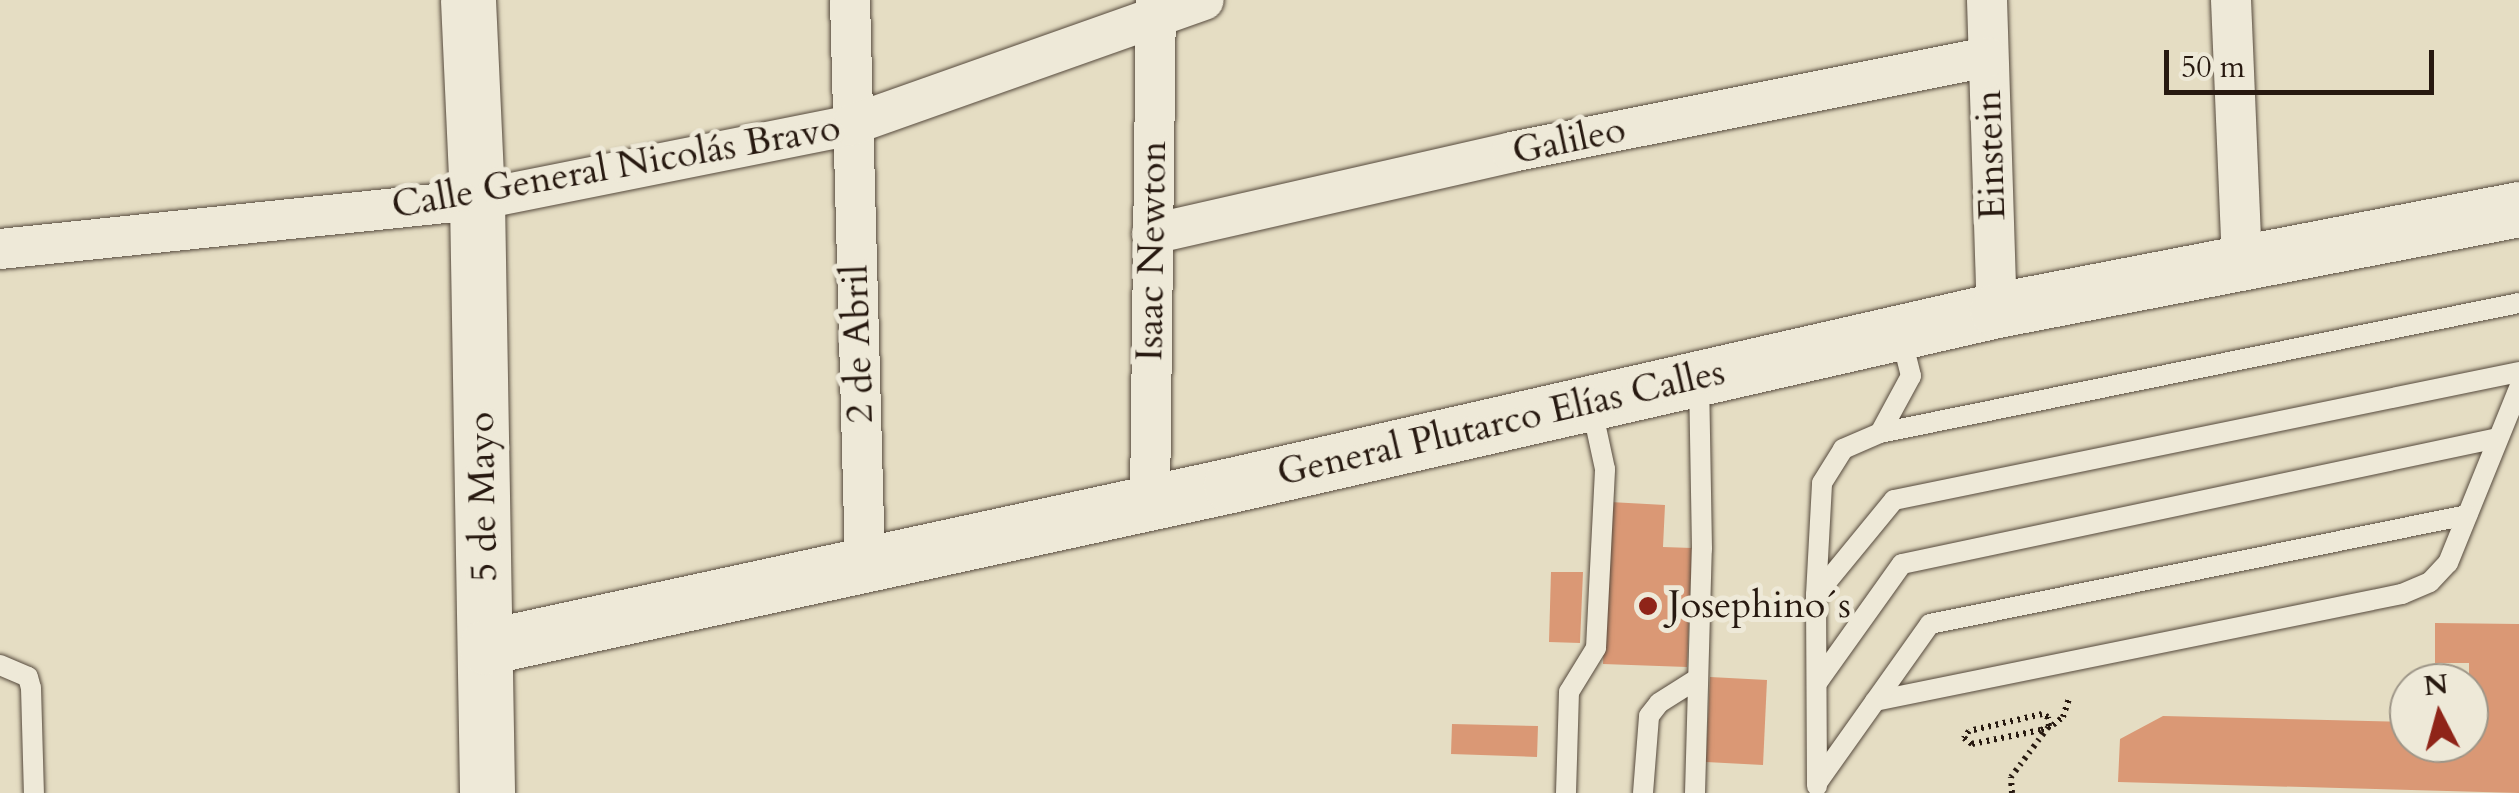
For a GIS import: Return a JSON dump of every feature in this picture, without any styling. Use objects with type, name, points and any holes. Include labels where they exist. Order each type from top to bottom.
[{"type":"street","name":"5 de Mayo","points":[[468,0],[477,200],[488,793]]},
{"type":"street","name":"2 de Abril","points":[[850,0],[865,563]]},
{"type":"street","name":"Calle General Nicolás Bravo","points":[[0,250],[477,200],[852,125],[1156,9],[1204,0]]},
{"type":"street","name":"Einstein","points":[[1987,0],[1997,310]]},
{"type":"street","points":[[2230,0],[2242,262]]},
{"type":"street","name":"Isaac Newton","points":[[1150,502],[1156,9]]},
{"type":"street","name":"Galileo","points":[[1152,234],[1512,152],[1987,57]]},
{"type":"street","name":"General Plutarco Elías Calles","points":[[486,647],[1150,502],[1997,310],[2519,209]]},
{"type":"lane","points":[[1817,788],[1816,595],[1822,483],[1844,449],[1880,433],[2519,303]]},
{"type":"lane","points":[[1880,433],[1911,376],[1900,332]]},
{"type":"lane","points":[[1816,595],[1894,500],[2519,372]]},
{"type":"lane","points":[[1695,793],[1702,549],[1699,377]]},
{"type":"lane","points":[[1875,701],[2402,594],[2430,582],[2448,562],[2519,388]]},
{"type":"lane","points":[[1566,793],[1569,692],[1596,648],[1605,469],[1591,402]]},
{"type":"lane","points":[[1817,683],[1902,564],[2498,438]]},
{"type":"lane","points":[[1817,788],[1930,624],[2467,515]]},
{"type":"lane","points":[[0,665],[28,677],[34,698],[34,793]]},
{"type":"lane","points":[[1643,793],[1649,716],[1659,703],[1697,679]]},
{"type":"path","points":[[2012,793],[2011,777],[2049,726],[2048,717],[2042,714],[1964,735],[1972,744],[2040,730],[2063,717],[2069,698]]},
{"type":"building","name":"Josephino´s","points":[[1610,502],[1665,505],[1663,547],[1692,548],[1687,667],[1603,664]]},
{"type":"building","points":[[1551,572],[1583,572],[1580,643],[1549,642]]},
{"type":"building","points":[[2435,623],[2519,624],[2519,793],[2118,782],[2120,739],[2163,716],[2389,722],[2389,763],[2489,763],[2489,663],[2435,663]]},
{"type":"building","points":[[1710,677],[1767,680],[1763,765],[1706,762]]},
{"type":"building","points":[[1452,724],[1538,726],[1537,757],[1451,754]]},
{"type":"place","name":"Josephino´s","points":[[1648,606]]}]
